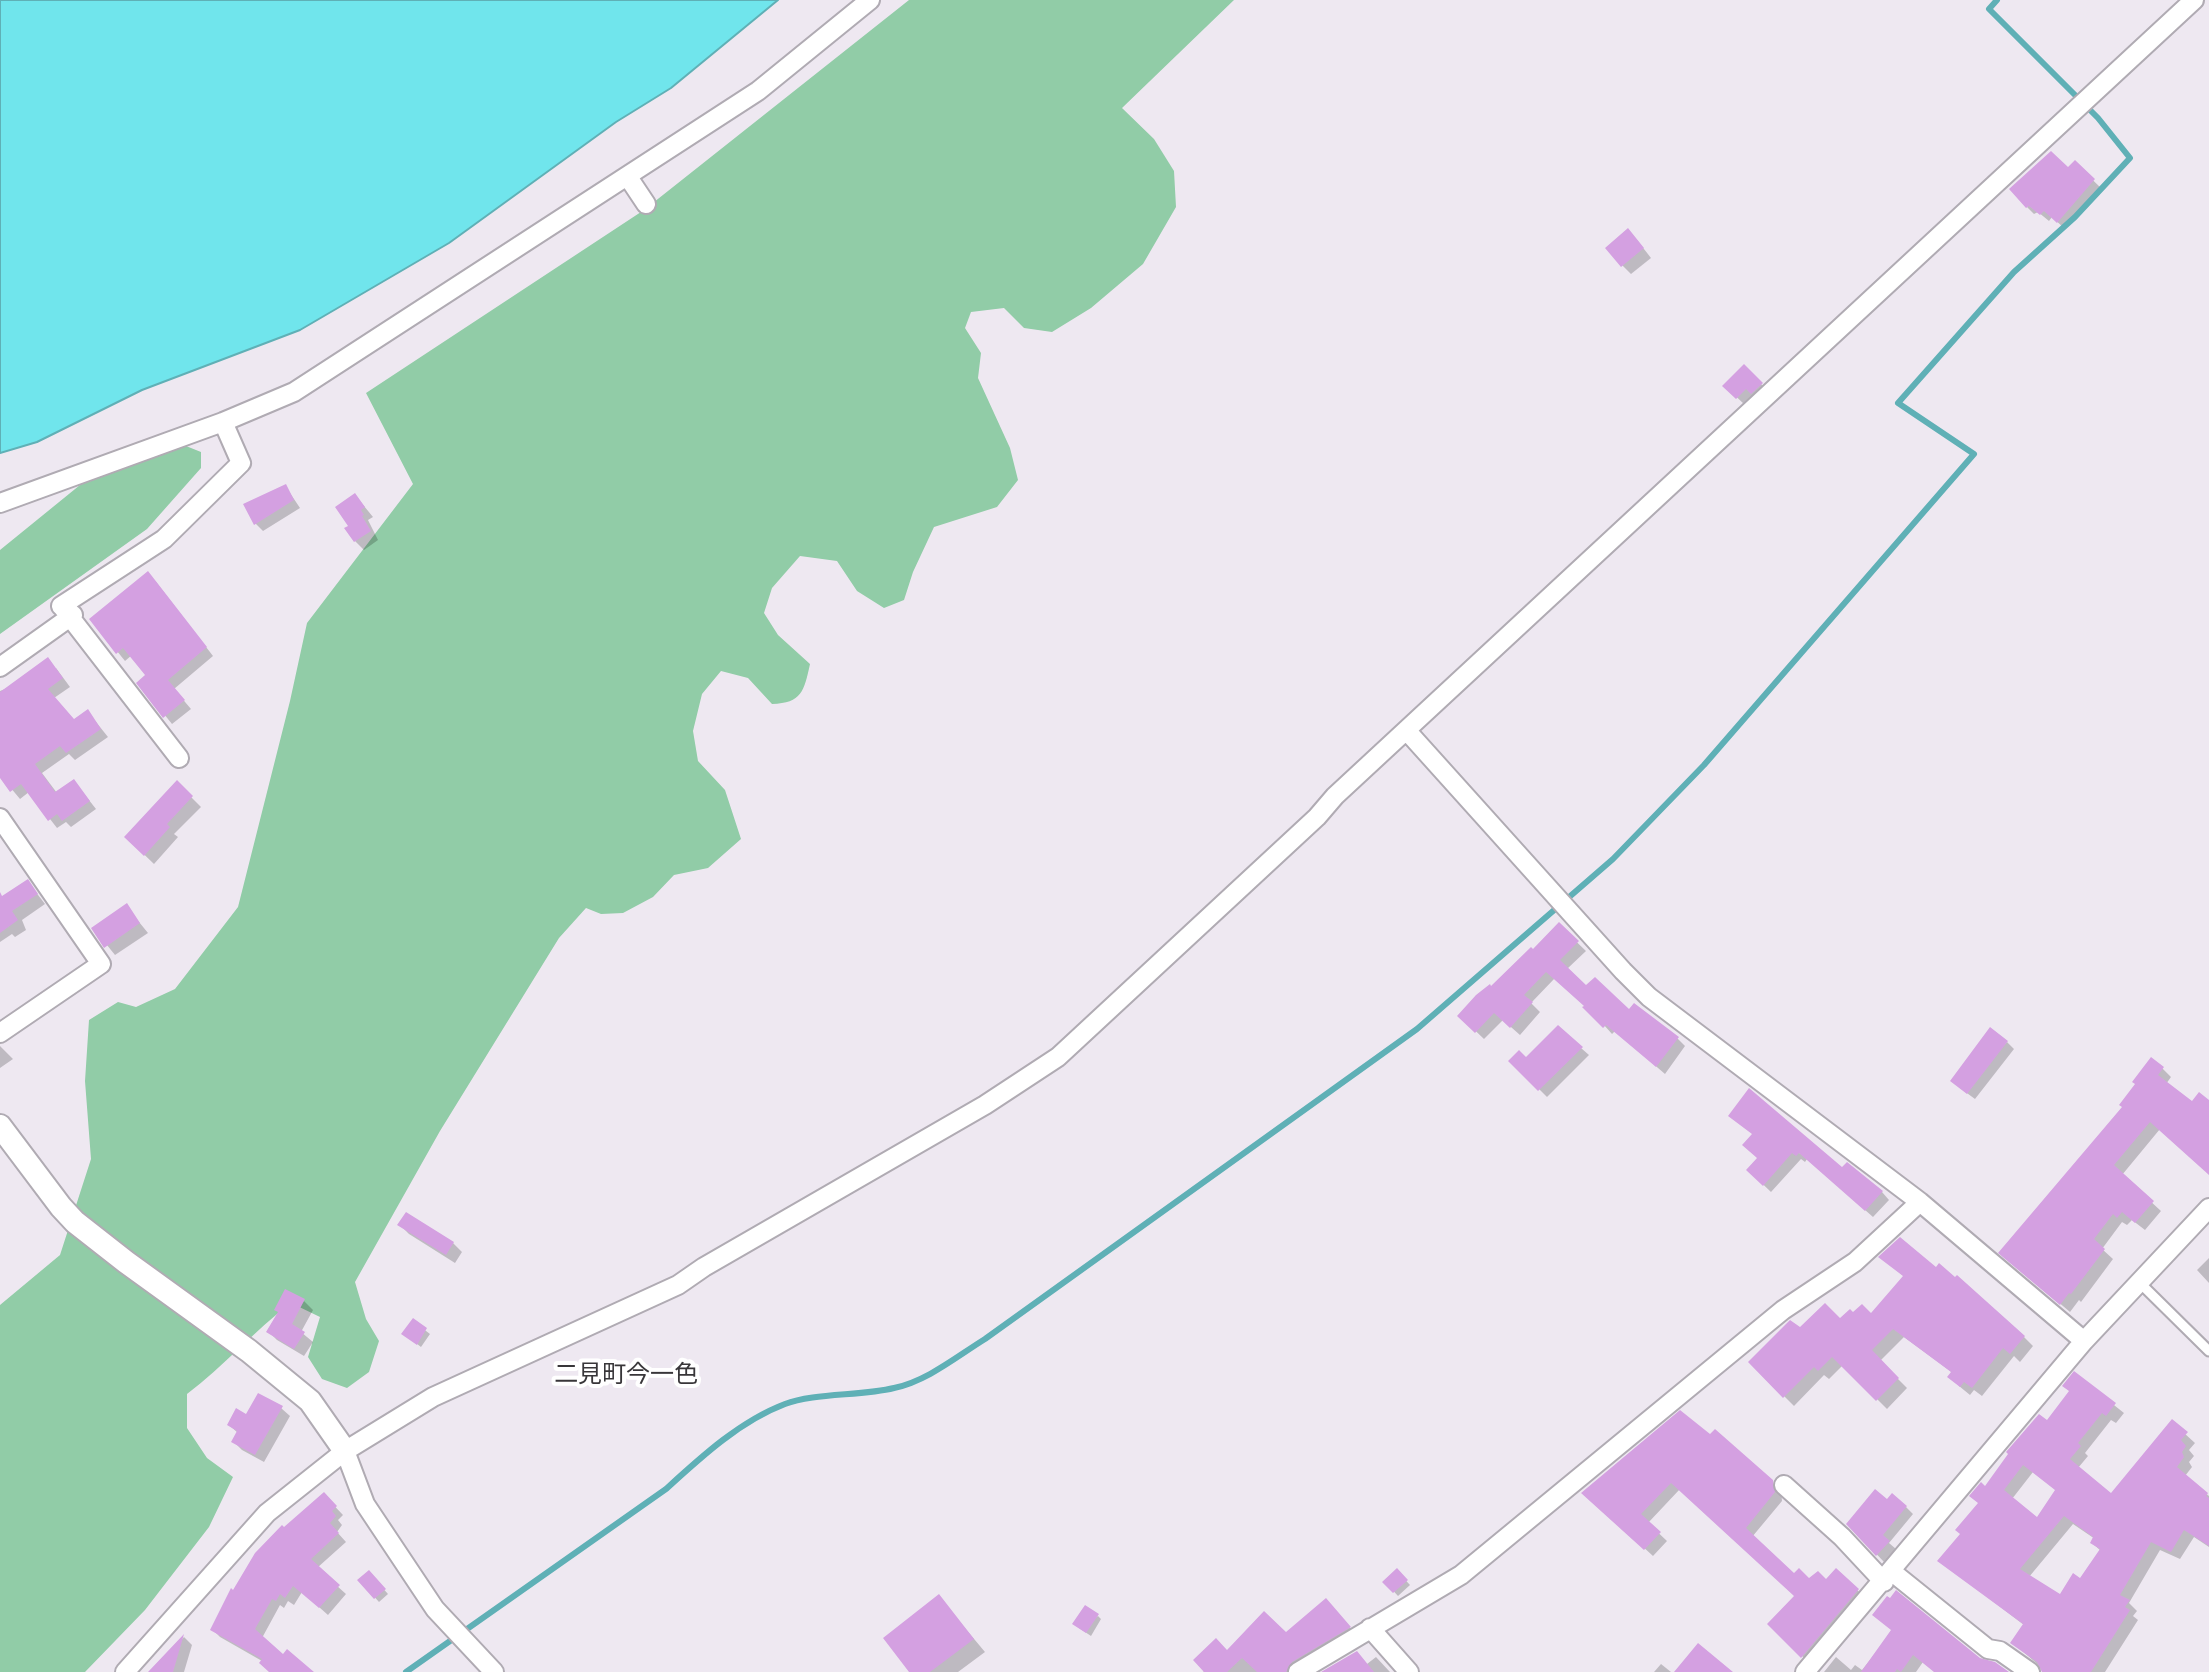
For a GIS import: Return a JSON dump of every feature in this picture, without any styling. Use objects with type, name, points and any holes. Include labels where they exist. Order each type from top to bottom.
[{"type":"street","points":[[0,503],[223,422],[294,392],[758,91],[870,0]]},
{"type":"street","points":[[125,1672],[267,1513],[345,1451],[433,1397],[678,1285],[985,1105],[1058,1057],[2194,0]]},
{"type":"street","points":[[628,177],[646,204]]},
{"type":"street","points":[[61,606],[164,539],[241,463],[223,422]]},
{"type":"street","points":[[0,667],[73,615],[61,606]]},
{"type":"street","points":[[61,606],[179,758]]},
{"type":"street","points":[[1407,731],[1649,997],[1920,1202],[2084,1341]]},
{"type":"street","points":[[0,818],[101,964],[0,1033]]},
{"type":"street","points":[[0,1126],[75,1222],[249,1351],[310,1401],[345,1451],[365,1504],[435,1609],[494,1672]]},
{"type":"street","points":[[1298,1672],[1461,1575],[1783,1310],[1855,1262],[1920,1202]]},
{"type":"street","points":[[1805,1672],[2084,1341],[2209,1208]]},
{"type":"street","points":[[1784,1485],[1888,1577],[1988,1649],[2000,1651],[2030,1672]]},
{"type":"street","points":[[1370,1628],[1409,1672]]},
{"type":"lane","points":[[2139,1282],[2209,1351]]},
{"type":"green space","points":[[909,0],[1234,0],[1122,108],[1154,139],[1174,171],[1176,207],[1143,264],[1091,308],[1052,332],[1024,328],[1004,308],[971,312],[965,328],[981,353],[978,378],[1010,448],[1018,480],[997,507],[934,527],[904,600],[884,608],[857,591],[837,561],[800,556],[772,588],[764,613],[778,635],[810,664],[800,694],[790,701],[772,704],[748,678],[721,671],[702,694],[693,731],[698,761],[725,790],[741,839],[708,868],[674,875],[653,897],[623,913],[601,914],[586,908],[559,938],[440,1131],[355,1282],[366,1319],[379,1341],[369,1372],[347,1388],[322,1379],[308,1357],[320,1317],[291,1303],[277,1314],[187,1394],[187,1428],[207,1458],[233,1477],[209,1527],[145,1610],[85,1672],[0,1672],[0,1305],[60,1255],[91,1159],[85,1081],[89,1020],[118,1002],[136,1007],[175,989],[238,907],[307,623],[413,484],[366,393],[644,210]]},
{"type":"green space","points":[[186,446],[201,452],[201,468],[147,529],[0,634],[0,550],[80,485]]},
{"type":"water","points":[[0,0],[778,0],[671,88],[616,122],[449,243],[300,330],[142,390],[37,442],[0,453]]},
{"type":"building","points":[[2051,151],[2068,167],[2075,160],[2095,179],[2057,223],[2044,211],[2040,215],[2029,206],[2026,208],[2009,189]]},
{"type":"building","points":[[1628,228],[1644,248],[1621,267],[1605,248]]},
{"type":"building","points":[[1744,364],[1763,383],[1751,394],[1746,389],[1736,399],[1722,386]]},
{"type":"building","points":[[286,484],[294,500],[254,525],[243,504]]},
{"type":"building","points":[[355,493],[365,507],[361,510],[362,516],[371,531],[354,542],[335,507]]},
{"type":"building","points":[[148,571],[207,647],[168,680],[185,700],[163,718],[136,683],[145,675],[123,648],[116,654],[89,619]]},
{"type":"building","points":[[48,657],[63,678],[48,689],[74,719],[88,709],[101,729],[66,753],[60,746],[35,764],[55,792],[74,779],[90,801],[62,821],[57,814],[48,821],[21,784],[10,792],[0,778],[0,692]]},
{"type":"building","points":[[177,780],[193,796],[167,824],[170,827],[144,856],[124,837]]},
{"type":"building","points":[[28,879],[38,894],[12,911],[18,920],[0,933],[0,892],[2,896]]},
{"type":"building","points":[[127,903],[140,923],[104,948],[91,928]]},
{"type":"building","points":[[1559,922],[1579,941],[1560,960],[1586,985],[1595,977],[1629,1009],[1634,1003],[1679,1037],[1656,1067],[1606,1025],[1603,1028],[1546,972],[1524,995],[1533,1002],[1510,1028],[1494,1013],[1475,1033],[1457,1016],[1476,995],[1491,986]]},
{"type":"building","points":[[1558,1025],[1583,1047],[1538,1091],[1508,1061],[1519,1050],[1526,1057]]},
{"type":"building","points":[[1990,1027],[2008,1041],[1967,1094],[1950,1081]]},
{"type":"building","points":[[2151,1057],[2164,1067],[2158,1075],[2192,1101],[2199,1092],[2209,1100],[2209,1175],[2150,1122],[2114,1165],[2154,1201],[2135,1223],[2122,1212],[2117,1218],[2113,1214],[2094,1239],[2105,1249],[2060,1305],[1998,1253],[2122,1107],[2119,1105],[2135,1084],[2132,1082]]},
{"type":"building","points":[[1749,1088],[1842,1167],[1847,1162],[1883,1191],[1865,1211],[1799,1153],[1796,1156],[1792,1153],[1763,1186],[1746,1170],[1757,1158],[1742,1145],[1752,1134],[1728,1116]]},
{"type":"building","points":[[406,1212],[454,1242],[446,1255],[397,1225]]},
{"type":"building","points":[[1900,1237],[1936,1267],[1939,1263],[1955,1277],[1957,1275],[2025,1336],[2010,1354],[2003,1348],[1972,1388],[1964,1382],[1960,1387],[1947,1377],[1951,1372],[1893,1329],[1872,1350],[1899,1378],[1876,1401],[1832,1357],[1818,1371],[1814,1367],[1783,1398],[1748,1362],[1790,1320],[1800,1327],[1825,1303],[1840,1318],[1862,1304],[1871,1313],[1903,1276],[1878,1257]]},
{"type":"building","points":[[285,1289],[305,1299],[292,1324],[305,1332],[294,1349],[266,1332],[278,1312],[274,1310]]},
{"type":"building","points":[[413,1318],[427,1328],[417,1345],[401,1334]]},
{"type":"building","points":[[2074,1371],[2116,1403],[2106,1416],[2102,1413],[2078,1443],[2081,1446],[2070,1459],[2111,1493],[2172,1419],[2188,1432],[2181,1440],[2186,1446],[2182,1452],[2184,1457],[2177,1467],[2208,1493],[2206,1496],[2209,1498],[2209,1546],[2184,1530],[2171,1552],[2151,1542],[2120,1595],[2130,1600],[2125,1607],[2130,1610],[2091,1672],[2042,1672],[2037,1662],[2010,1643],[2023,1624],[1937,1561],[1960,1534],[1955,1530],[1978,1503],[1969,1496],[1981,1482],[1985,1486],[2008,1454],[2006,1452],[2039,1414],[2047,1420],[2069,1391],[2062,1386]],"holes":[[[2023,1465],[2055,1490],[2037,1517],[2004,1490]],[[2064,1516],[2093,1537],[2090,1543],[2100,1549],[2080,1578],[2073,1573],[2060,1594],[2020,1569]]]},
{"type":"building","points":[[258,1393],[283,1406],[255,1455],[231,1442],[237,1431],[227,1425],[236,1408],[246,1414]]},
{"type":"building","points":[[1680,1410],[1710,1434],[1715,1429],[1773,1480],[1775,1492],[1746,1528],[1794,1573],[1799,1568],[1809,1578],[1818,1571],[1826,1579],[1836,1568],[1859,1589],[1801,1658],[1767,1624],[1794,1596],[1671,1483],[1641,1514],[1661,1532],[1644,1550],[1581,1493]]},
{"type":"building","points":[[1875,1489],[1887,1499],[1892,1493],[1907,1506],[1883,1535],[1890,1541],[1876,1556],[1846,1524]]},
{"type":"building","points":[[324,1492],[337,1506],[332,1511],[336,1516],[330,1523],[339,1533],[311,1559],[340,1585],[319,1608],[293,1586],[285,1598],[280,1594],[276,1601],[272,1599],[255,1629],[283,1654],[287,1649],[314,1672],[269,1672],[259,1663],[262,1659],[210,1630],[231,1588],[233,1590],[255,1553],[282,1525],[284,1527]]},
{"type":"building","points":[[1397,1568],[1408,1580],[1393,1593],[1382,1582]]},
{"type":"building","points":[[369,1570],[386,1589],[374,1599],[357,1580]]},
{"type":"building","points":[[1896,1590],[1980,1658],[1995,1662],[2009,1672],[1934,1672],[1913,1655],[1901,1672],[1897,1669],[1895,1672],[1861,1672],[1891,1630],[1872,1615]]},
{"type":"building","points":[[939,1594],[974,1639],[930,1672],[909,1672],[883,1638]]},
{"type":"building","points":[[1326,1598],[1351,1627],[1292,1662],[1286,1672],[1257,1672],[1242,1658],[1227,1672],[1204,1672],[1193,1660],[1216,1638],[1227,1650],[1264,1611],[1286,1632]]},
{"type":"building","points":[[1085,1605],[1099,1614],[1086,1633],[1072,1624]]},
{"type":"building","points":[[184,1634],[173,1672],[148,1672]]},
{"type":"building","points":[[1698,1643],[1733,1672],[1674,1672]]},
{"type":"building","points":[[1357,1651],[1374,1672],[1321,1672]]},
{"type":"waterway","points":[[406,1672],[666,1489],[707,1453],[752,1420],[796,1400],[881,1391],[906,1385],[941,1368],[985,1339],[1417,1029],[1613,859],[1704,765],[1974,454],[1898,403],[2014,272],[2075,217],[2130,158],[2098,118],[1989,9],[1997,0]]},
{"type":"district","name":"二見町今一色","points":[[626,1375]]}]
